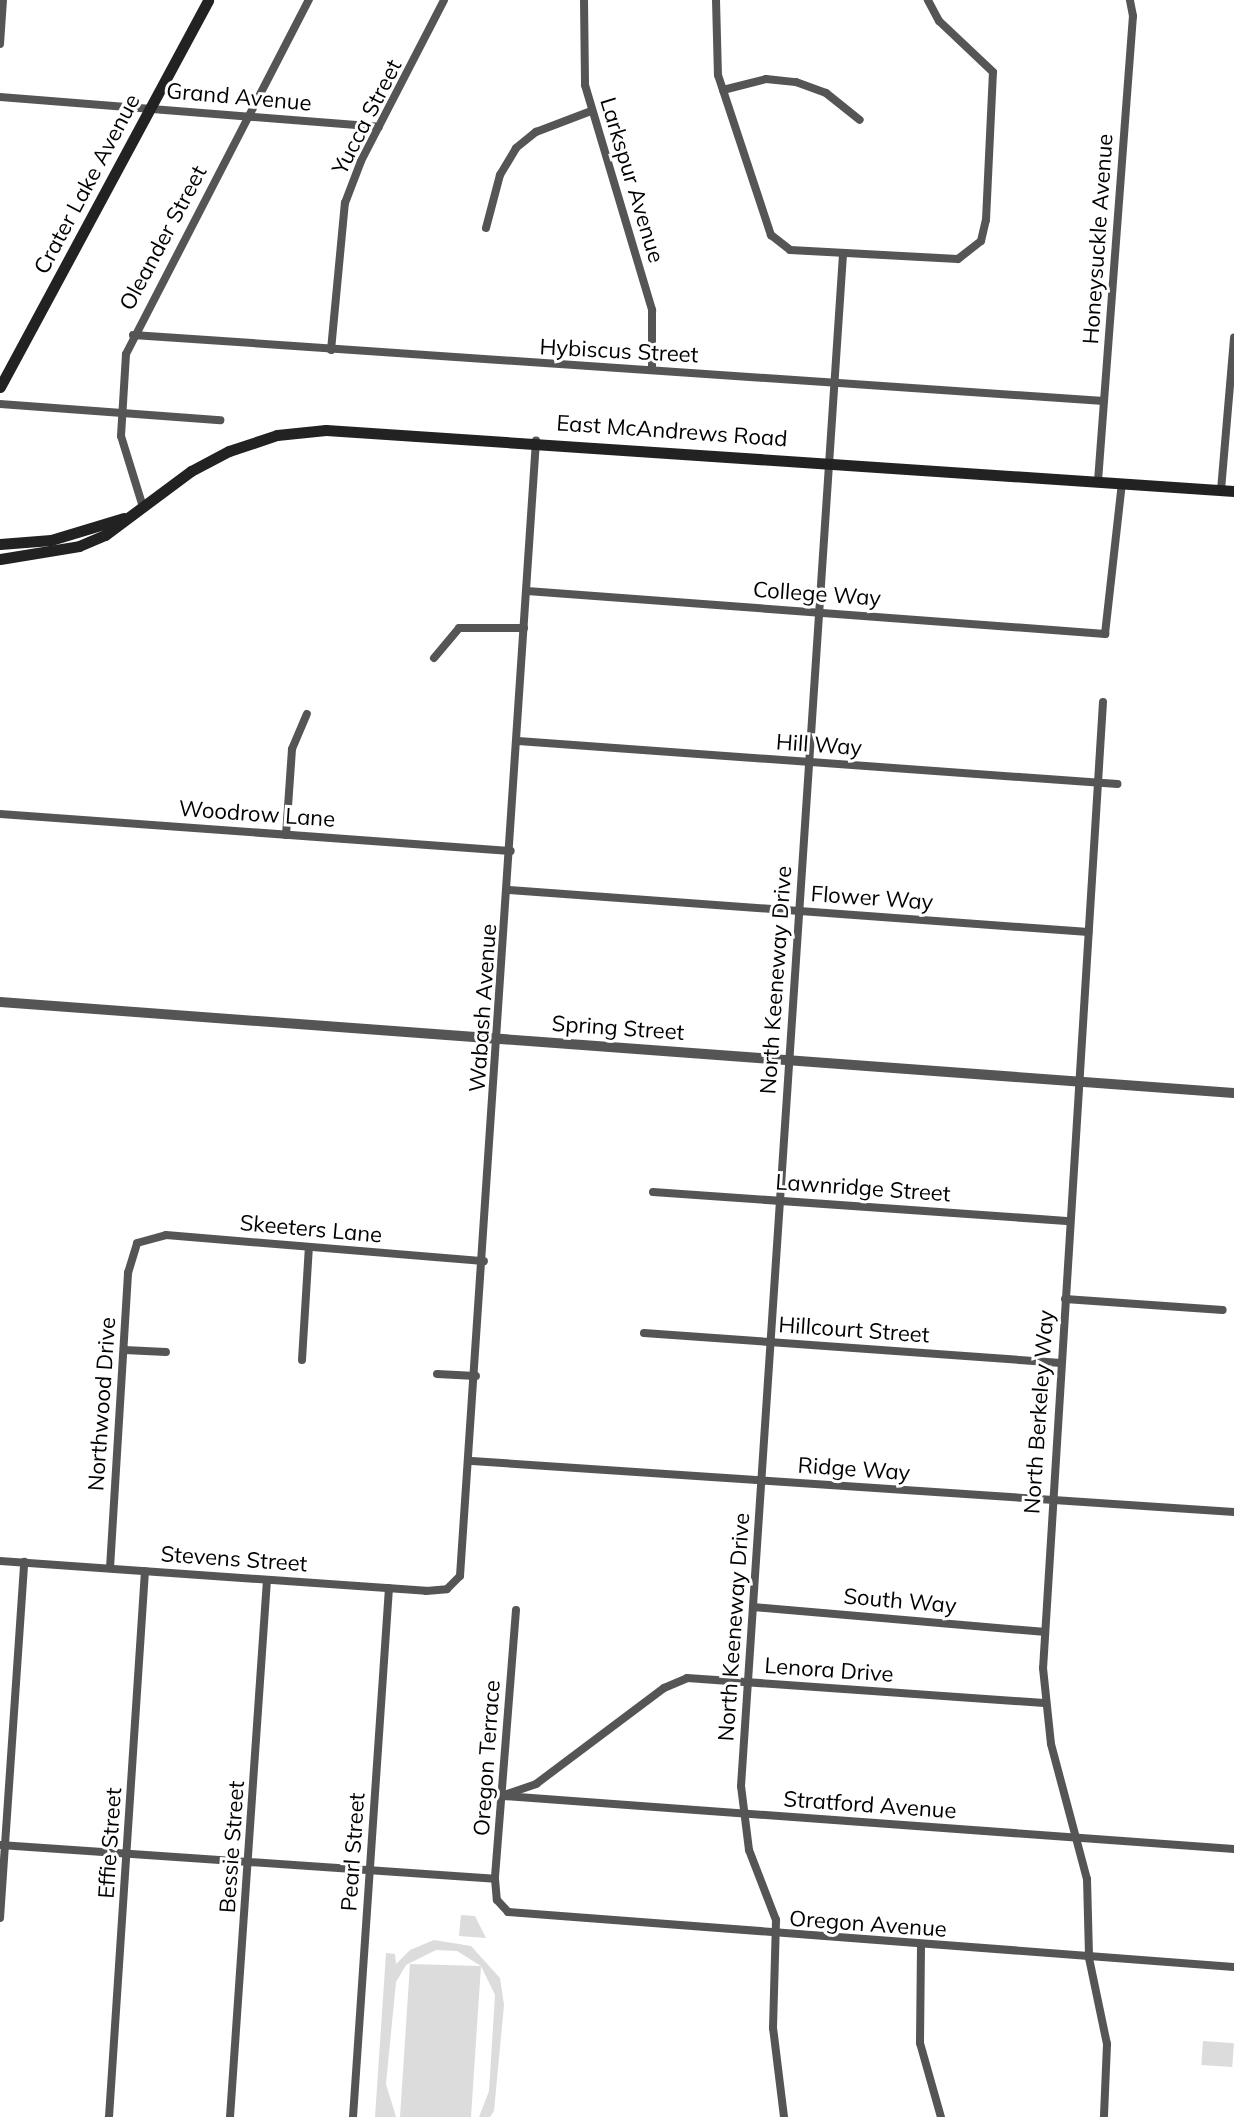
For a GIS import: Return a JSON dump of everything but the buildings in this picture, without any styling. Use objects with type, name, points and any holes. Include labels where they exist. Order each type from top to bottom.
[{"type":"main road","name":"Crater Lake Avenue","points":[[0,387],[208,0]]},
{"type":"main road","name":"East McAndrews Road","points":[[0,559],[79,546],[105,535],[209,460],[277,435],[362,430],[1234,491]]},
{"type":"main road","name":"East McAndrews Road","points":[[0,544],[51,540],[129,517]]},
{"type":"street","points":[[0,44],[3,0]]},
{"type":"street","name":"Oleander Street","points":[[143,507],[126,463],[118,412],[133,335],[309,0]]},
{"type":"street","name":"Yucca Street","points":[[331,350],[341,221],[353,180],[444,0]]},
{"type":"street","name":"Larkspur Avenue","points":[[584,0],[581,63],[591,111],[652,310],[652,370]]},
{"type":"street","points":[[716,0],[714,51],[723,90],[771,235],[790,250],[958,259],[981,241],[993,72],[939,21],[928,0]]},
{"type":"street","name":"Honeysuckle Avenue","points":[[1098,481],[1133,16],[1130,0]]},
{"type":"street","points":[[723,90],[766,79],[796,82],[826,93],[860,120]]},
{"type":"street","name":"Grand Avenue","points":[[0,97],[379,127]]},
{"type":"street","points":[[486,228],[500,175],[516,148],[536,132],[591,111]]},
{"type":"street","name":"North Keeneway Drive","points":[[784,2117],[773,2028],[774,1909],[749,1850],[743,1814],[748,1682],[843,253]]},
{"type":"street","name":"Hybiscus Street","points":[[133,335],[1104,401]]},
{"type":"street","points":[[1221,490],[1234,338]]},
{"type":"street","points":[[0,404],[220,420]]},
{"type":"street","name":"Wabash Avenue","points":[[460,1576],[472,1461],[536,441]]},
{"type":"street","name":"College Way","points":[[527,591],[1105,634],[1122,483]]},
{"type":"street","points":[[434,658],[459,628],[524,628]]},
{"type":"street","name":"North Berkeley Way","points":[[1103,702],[1043,1632],[1044,1703],[1056,1764],[1079,1837],[1088,1891],[1089,1958],[1107,2044],[1104,2117]]},
{"type":"street","points":[[286,835],[293,741],[307,714]]},
{"type":"street","name":"Hill Way","points":[[518,741],[1117,784]]},
{"type":"street","name":"Woodrow Lane","points":[[0,814],[511,851]]},
{"type":"street","name":"Flower Way","points":[[509,890],[1088,932]]},
{"type":"street","name":"Spring Street","points":[[0,1002],[1234,1093]]},
{"type":"street","name":"Lawnridge Street","points":[[653,1192],[1070,1221]]},
{"type":"street","name":"Skeeters Lane","points":[[137,1243],[166,1235],[484,1261]]},
{"type":"street","name":"Northwood Drive","points":[[110,1568],[128,1273],[137,1243]]},
{"type":"street","points":[[302,1360],[309,1247]]},
{"type":"street","points":[[1065,1299],[1223,1310]]},
{"type":"street","name":"Hillcourt Street","points":[[644,1333],[1061,1363]]},
{"type":"street","points":[[124,1350],[166,1352]]},
{"type":"street","points":[[437,1374],[476,1376]]},
{"type":"street","name":"Ridge Way","points":[[472,1461],[1234,1512]]},
{"type":"street","name":"Stevens Street","points":[[0,1561],[443,1590],[460,1576]]},
{"type":"street","points":[[0,1918],[24,1562]]},
{"type":"street","name":"Effie Street","points":[[109,2117],[145,1571]]},
{"type":"street","name":"Bessie Street","points":[[230,2117],[267,1580]]},
{"type":"street","name":"Pearl Street","points":[[353,2117],[389,1588]]},
{"type":"street","name":"South Way","points":[[753,1607],[1043,1632]]},
{"type":"street","name":"Oregon Terrace","points":[[502,1908],[495,1879],[516,1610]]},
{"type":"street","name":"Lenora Drive","points":[[503,1796],[536,1784],[678,1680],[1044,1703]]},
{"type":"street","name":"Stratford Avenue","points":[[503,1796],[1234,1849]]},
{"type":"street","points":[[3,1846],[495,1879]]},
{"type":"street","name":"Oregon Avenue","points":[[502,1908],[517,1915],[1234,1967]]},
{"type":"street","points":[[921,1946],[920,2043],[941,2117]]},
{"type":"shaded area","points":[[461,1915],[475,1916],[486,1938],[459,1936]]},
{"type":"shaded area","points":[[434,1940],[471,1946],[500,1978],[504,2005],[494,2111],[490,2117],[479,2117],[489,2091],[495,1995],[481,1966],[457,1951],[436,1950],[406,1965],[396,1982],[386,2084],[396,2117],[375,2117],[386,1953],[395,1954],[396,1964],[410,1950]]},
{"type":"shaded area","points":[[410,1964],[481,1966],[471,2117],[400,2117]]},
{"type":"shaded area","points":[[1203,2041],[1234,2043],[1232,2067],[1201,2065]]}]
